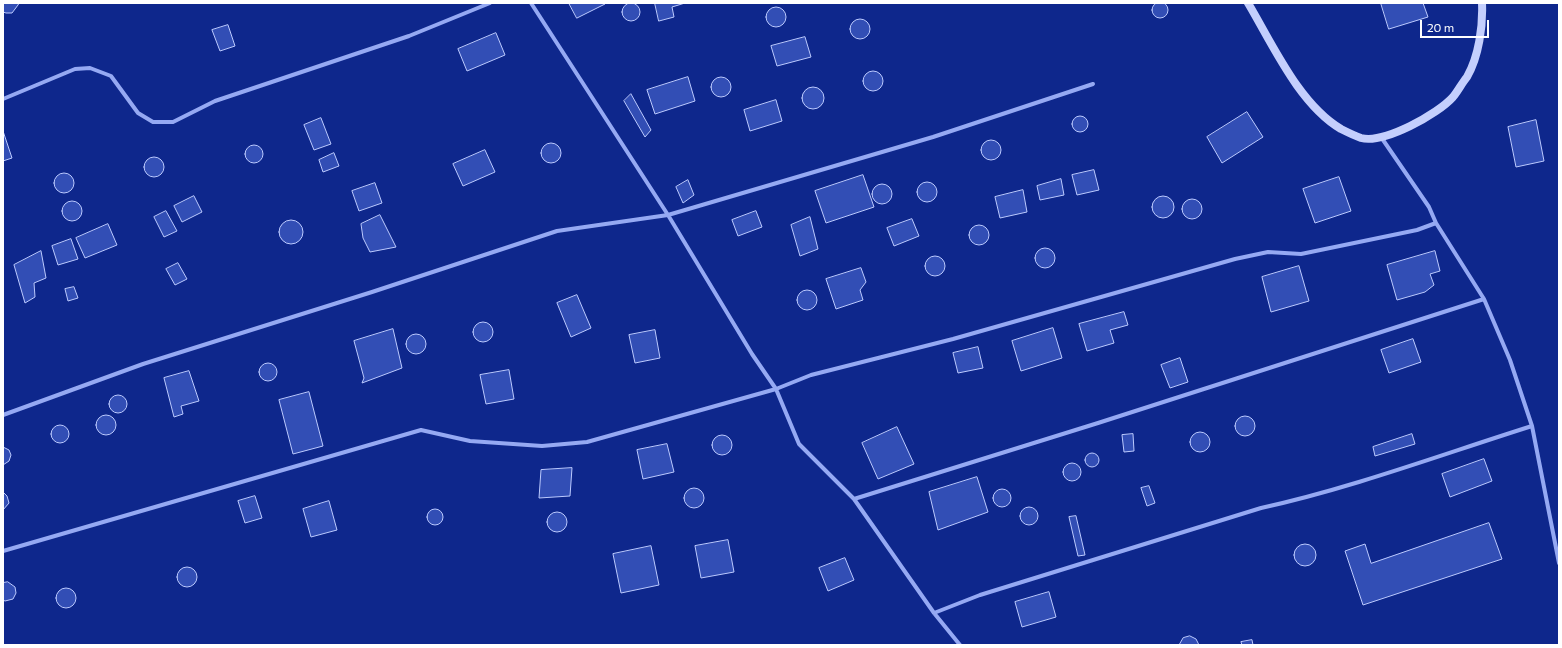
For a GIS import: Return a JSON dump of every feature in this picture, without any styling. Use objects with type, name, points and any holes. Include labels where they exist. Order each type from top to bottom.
[{"type":"main road","points":[[1248,3],[1286,67],[1315,109],[1341,129],[1361,138],[1381,137],[1408,126],[1430,114],[1452,98],[1468,75],[1478,46],[1482,3]]},
{"type":"street","points":[[3,99],[75,69],[90,68],[110,76],[138,113],[153,122],[173,122],[215,101],[409,36],[490,3]]},
{"type":"street","points":[[531,3],[668,215],[752,354],[776,389],[799,444],[854,499],[934,613],[960,645]]},
{"type":"street","points":[[3,415],[143,364],[372,292],[557,231],[668,215],[933,137],[1093,84]]},
{"type":"street","points":[[1381,137],[1429,207],[1436,223],[1484,299],[1510,360],[1532,426],[1559,563]]},
{"type":"street","points":[[3,551],[421,430],[470,440],[542,446],[587,442],[776,389],[811,374],[953,339],[1235,259],[1268,252],[1302,254],[1417,230],[1436,223]]},
{"type":"street","points":[[854,499],[1121,416],[1484,299]]},
{"type":"street","points":[[934,613],[988,592],[1261,508],[1291,501],[1394,470],[1532,426]]},
{"type":"building","points":[[1157,2],[1163,2],[1168,7],[1166,16],[1163,18],[1157,18],[1152,13],[1152,7]]},
{"type":"building","points":[[3,3],[19,3],[12,13],[6,13],[3,12]]},
{"type":"building","points":[[569,3],[604,3],[605,4],[577,18]]},
{"type":"building","points":[[627,3],[635,3],[640,8],[638,19],[635,21],[627,21],[622,16],[622,8]]},
{"type":"building","points":[[655,3],[685,3],[672,7],[674,17],[659,21]]},
{"type":"building","points":[[1381,3],[1423,3],[1428,17],[1389,29]]},
{"type":"building","points":[[772,7],[780,7],[786,13],[786,21],[780,27],[772,27],[766,21],[766,13]]},
{"type":"building","points":[[860,19],[867,22],[870,29],[867,36],[860,39],[853,36],[850,29],[853,22]]},
{"type":"building","points":[[228,25],[235,46],[220,51],[212,30]]},
{"type":"building","points":[[496,33],[505,55],[467,71],[458,49]]},
{"type":"building","points":[[805,37],[811,57],[777,66],[771,46]]},
{"type":"building","points":[[869,71],[877,71],[883,77],[883,85],[877,91],[869,91],[863,85],[863,77]]},
{"type":"building","points":[[688,77],[695,101],[655,114],[647,90]]},
{"type":"building","points":[[717,77],[725,77],[731,83],[731,91],[725,97],[717,97],[711,91],[711,83]]},
{"type":"building","points":[[813,87],[821,90],[824,98],[821,106],[813,109],[805,106],[802,98],[805,90]]},
{"type":"building","points":[[631,94],[651,130],[645,137],[624,101]]},
{"type":"building","points":[[776,100],[782,121],[750,131],[744,110]]},
{"type":"building","points":[[1247,112],[1263,137],[1222,163],[1207,137]]},
{"type":"building","points":[[1077,116],[1083,116],[1088,121],[1086,130],[1083,132],[1077,132],[1072,127],[1072,121]]},
{"type":"building","points":[[321,118],[331,144],[314,150],[304,125]]},
{"type":"building","points":[[1536,120],[1544,161],[1516,167],[1508,127]]},
{"type":"building","points":[[3,131],[12,158],[3,161]]},
{"type":"building","points":[[987,140],[995,140],[1001,146],[1001,154],[995,160],[987,160],[981,154],[981,146]]},
{"type":"building","points":[[551,143],[558,146],[561,153],[558,160],[551,163],[544,160],[541,153],[544,146]]},
{"type":"building","points":[[254,145],[260,148],[263,154],[260,160],[254,163],[248,160],[245,154],[248,148]]},
{"type":"building","points":[[485,150],[495,172],[463,186],[453,164]]},
{"type":"building","points":[[334,153],[339,166],[323,172],[319,160]]},
{"type":"building","points":[[154,157],[161,160],[164,167],[161,174],[154,177],[147,174],[144,167],[147,160]]},
{"type":"building","points":[[1094,170],[1099,190],[1077,195],[1072,175]]},
{"type":"building","points":[[64,173],[71,176],[74,183],[71,190],[64,193],[57,190],[54,183],[57,176]]},
{"type":"building","points":[[863,175],[874,207],[826,223],[815,191]]},
{"type":"building","points":[[1339,177],[1351,211],[1315,223],[1303,189]]},
{"type":"building","points":[[1061,179],[1064,195],[1040,200],[1037,186]]},
{"type":"building","points":[[688,180],[694,195],[683,203],[676,187]]},
{"type":"building","points":[[923,182],[931,182],[937,188],[937,196],[931,202],[923,202],[917,196],[917,188]]},
{"type":"building","points":[[375,183],[382,203],[359,211],[352,191]]},
{"type":"building","points":[[878,184],[886,184],[892,190],[892,198],[886,204],[878,204],[872,198],[872,190]]},
{"type":"building","points":[[1023,190],[1027,212],[1000,218],[995,197]]},
{"type":"building","points":[[194,196],[202,212],[182,222],[174,206]]},
{"type":"building","points":[[1163,196],[1171,199],[1174,207],[1171,215],[1163,218],[1155,215],[1152,207],[1155,199]]},
{"type":"building","points":[[1192,199],[1199,202],[1202,209],[1199,216],[1192,219],[1185,216],[1182,209],[1185,202]]},
{"type":"building","points":[[72,201],[79,204],[82,211],[79,218],[72,221],[65,218],[62,211],[65,204]]},
{"type":"building","points":[[166,211],[177,231],[164,237],[154,217]]},
{"type":"building","points":[[756,211],[762,227],[738,236],[732,220]]},
{"type":"building","points":[[380,215],[396,247],[370,252],[363,238],[361,224]]},
{"type":"building","points":[[810,217],[818,249],[800,256],[791,225]]},
{"type":"building","points":[[912,219],[919,236],[894,246],[887,228]]},
{"type":"building","points":[[291,220],[299,224],[303,232],[299,240],[291,244],[283,240],[279,232],[283,224]]},
{"type":"building","points":[[108,224],[117,245],[85,258],[76,238]]},
{"type":"building","points":[[975,225],[983,225],[989,231],[989,239],[983,245],[975,245],[969,239],[969,231]]},
{"type":"building","points":[[71,239],[78,259],[58,265],[52,246]]},
{"type":"building","points":[[1041,248],[1049,248],[1055,254],[1055,262],[1049,268],[1041,268],[1035,262],[1035,254]]},
{"type":"building","points":[[41,251],[46,278],[34,283],[35,297],[25,303],[14,265]]},
{"type":"building","points":[[1435,251],[1440,271],[1430,274],[1434,285],[1425,292],[1397,300],[1387,265]]},
{"type":"building","points":[[931,256],[939,256],[945,262],[945,270],[939,276],[931,276],[925,270],[925,262]]},
{"type":"building","points":[[178,263],[187,279],[175,285],[166,269]]},
{"type":"building","points":[[1299,266],[1309,301],[1271,312],[1262,277]]},
{"type":"building","points":[[861,268],[866,282],[860,290],[863,300],[836,309],[826,279]]},
{"type":"building","points":[[74,287],[78,298],[68,301],[65,289]]},
{"type":"building","points":[[807,290],[814,293],[817,300],[814,307],[807,310],[800,307],[797,300],[800,293]]},
{"type":"building","points":[[577,295],[591,328],[571,337],[557,303]]},
{"type":"building","points":[[1124,312],[1128,325],[1110,330],[1114,343],[1087,351],[1079,324]]},
{"type":"building","points":[[479,322],[487,322],[493,328],[493,336],[487,342],[479,342],[473,336],[473,328]]},
{"type":"building","points":[[1053,328],[1062,358],[1021,371],[1012,341]]},
{"type":"building","points":[[393,329],[402,368],[362,383],[364,378],[354,341]]},
{"type":"building","points":[[655,330],[660,358],[635,363],[629,335]]},
{"type":"building","points":[[412,334],[420,334],[426,340],[426,348],[420,354],[412,354],[406,348],[406,340]]},
{"type":"building","points":[[1413,339],[1421,362],[1389,373],[1381,350]]},
{"type":"building","points":[[978,347],[983,368],[958,373],[953,353]]},
{"type":"building","points":[[1180,358],[1188,382],[1170,388],[1161,365]]},
{"type":"building","points":[[268,363],[274,366],[277,372],[274,378],[268,381],[262,378],[259,372],[262,366]]},
{"type":"building","points":[[509,370],[514,399],[486,404],[480,375]]},
{"type":"building","points":[[189,371],[199,401],[181,406],[183,414],[174,417],[164,378]]},
{"type":"building","points":[[309,392],[323,446],[293,454],[279,400]]},
{"type":"building","points":[[118,395],[124,398],[127,404],[124,410],[118,413],[112,410],[109,404],[112,398]]},
{"type":"building","points":[[102,415],[110,415],[116,421],[116,429],[110,435],[102,435],[96,429],[96,421]]},
{"type":"building","points":[[1245,416],[1252,419],[1255,426],[1252,433],[1245,436],[1238,433],[1235,426],[1238,419]]},
{"type":"building","points":[[60,425],[66,428],[69,434],[66,440],[60,443],[54,440],[51,434],[54,428]]},
{"type":"building","points":[[897,427],[914,464],[878,479],[862,443]]},
{"type":"building","points":[[1200,432],[1207,435],[1210,442],[1207,449],[1200,452],[1193,449],[1190,442],[1193,435]]},
{"type":"building","points":[[1133,434],[1134,451],[1124,452],[1122,435]]},
{"type":"building","points":[[1412,434],[1415,444],[1375,456],[1373,447]]},
{"type":"building","points":[[718,435],[726,435],[732,441],[732,449],[726,455],[718,455],[712,449],[712,441]]},
{"type":"building","points":[[667,444],[674,472],[643,479],[637,450]]},
{"type":"building","points":[[3,447],[9,450],[11,455],[9,461],[3,465]]},
{"type":"building","points":[[1092,453],[1097,455],[1099,460],[1097,465],[1092,467],[1087,465],[1085,460],[1087,455]]},
{"type":"building","points":[[1484,459],[1492,481],[1450,497],[1442,474]]},
{"type":"building","points":[[1068,463],[1076,463],[1081,468],[1079,479],[1076,481],[1068,481],[1063,476],[1063,468]]},
{"type":"building","points":[[572,468],[570,496],[539,498],[541,470]]},
{"type":"building","points":[[977,477],[988,512],[938,530],[929,492]]},
{"type":"building","points":[[1149,486],[1155,503],[1147,506],[1141,488]]},
{"type":"building","points":[[690,488],[698,488],[704,494],[704,502],[698,508],[690,508],[684,502],[684,494]]},
{"type":"building","points":[[1002,489],[1008,492],[1011,498],[1008,504],[1002,507],[996,504],[993,498],[996,492]]},
{"type":"building","points":[[3,492],[7,496],[9,503],[3,510]]},
{"type":"building","points":[[255,496],[262,518],[245,523],[238,501]]},
{"type":"building","points":[[329,501],[337,530],[311,537],[303,509]]},
{"type":"building","points":[[1029,507],[1033,508],[1037,512],[1037,520],[1033,524],[1029,525],[1025,524],[1021,520],[1020,516],[1021,512],[1025,508]]},
{"type":"building","points":[[432,509],[438,509],[443,514],[441,523],[438,525],[432,525],[427,520],[427,514]]},
{"type":"building","points":[[553,512],[561,512],[567,518],[567,526],[561,532],[553,532],[547,526],[547,518]]},
{"type":"building","points":[[1076,516],[1085,555],[1078,556],[1069,517]]},
{"type":"building","points":[[1489,523],[1502,559],[1363,605],[1345,551],[1365,544],[1371,563]]},
{"type":"building","points":[[728,540],[734,572],[701,578],[695,546]]},
{"type":"building","points":[[1305,544],[1313,547],[1316,555],[1313,563],[1305,566],[1297,563],[1294,555],[1297,547]]},
{"type":"building","points":[[651,546],[659,585],[621,593],[613,554]]},
{"type":"building","points":[[845,558],[854,580],[828,591],[819,568]]},
{"type":"building","points":[[183,567],[191,567],[197,573],[197,581],[191,587],[183,587],[177,581],[177,573]]},
{"type":"building","points":[[8,582],[15,587],[16,593],[13,599],[5,601],[3,600],[3,583]]},
{"type":"building","points":[[62,588],[70,588],[76,594],[76,602],[70,608],[62,608],[56,602],[56,594]]},
{"type":"building","points":[[1049,592],[1056,617],[1022,627],[1015,602]]},
{"type":"building","points":[[1190,636],[1196,639],[1199,645],[1179,645],[1183,638]]},
{"type":"building","points":[[1252,640],[1253,645],[1242,645],[1241,642]]}]
